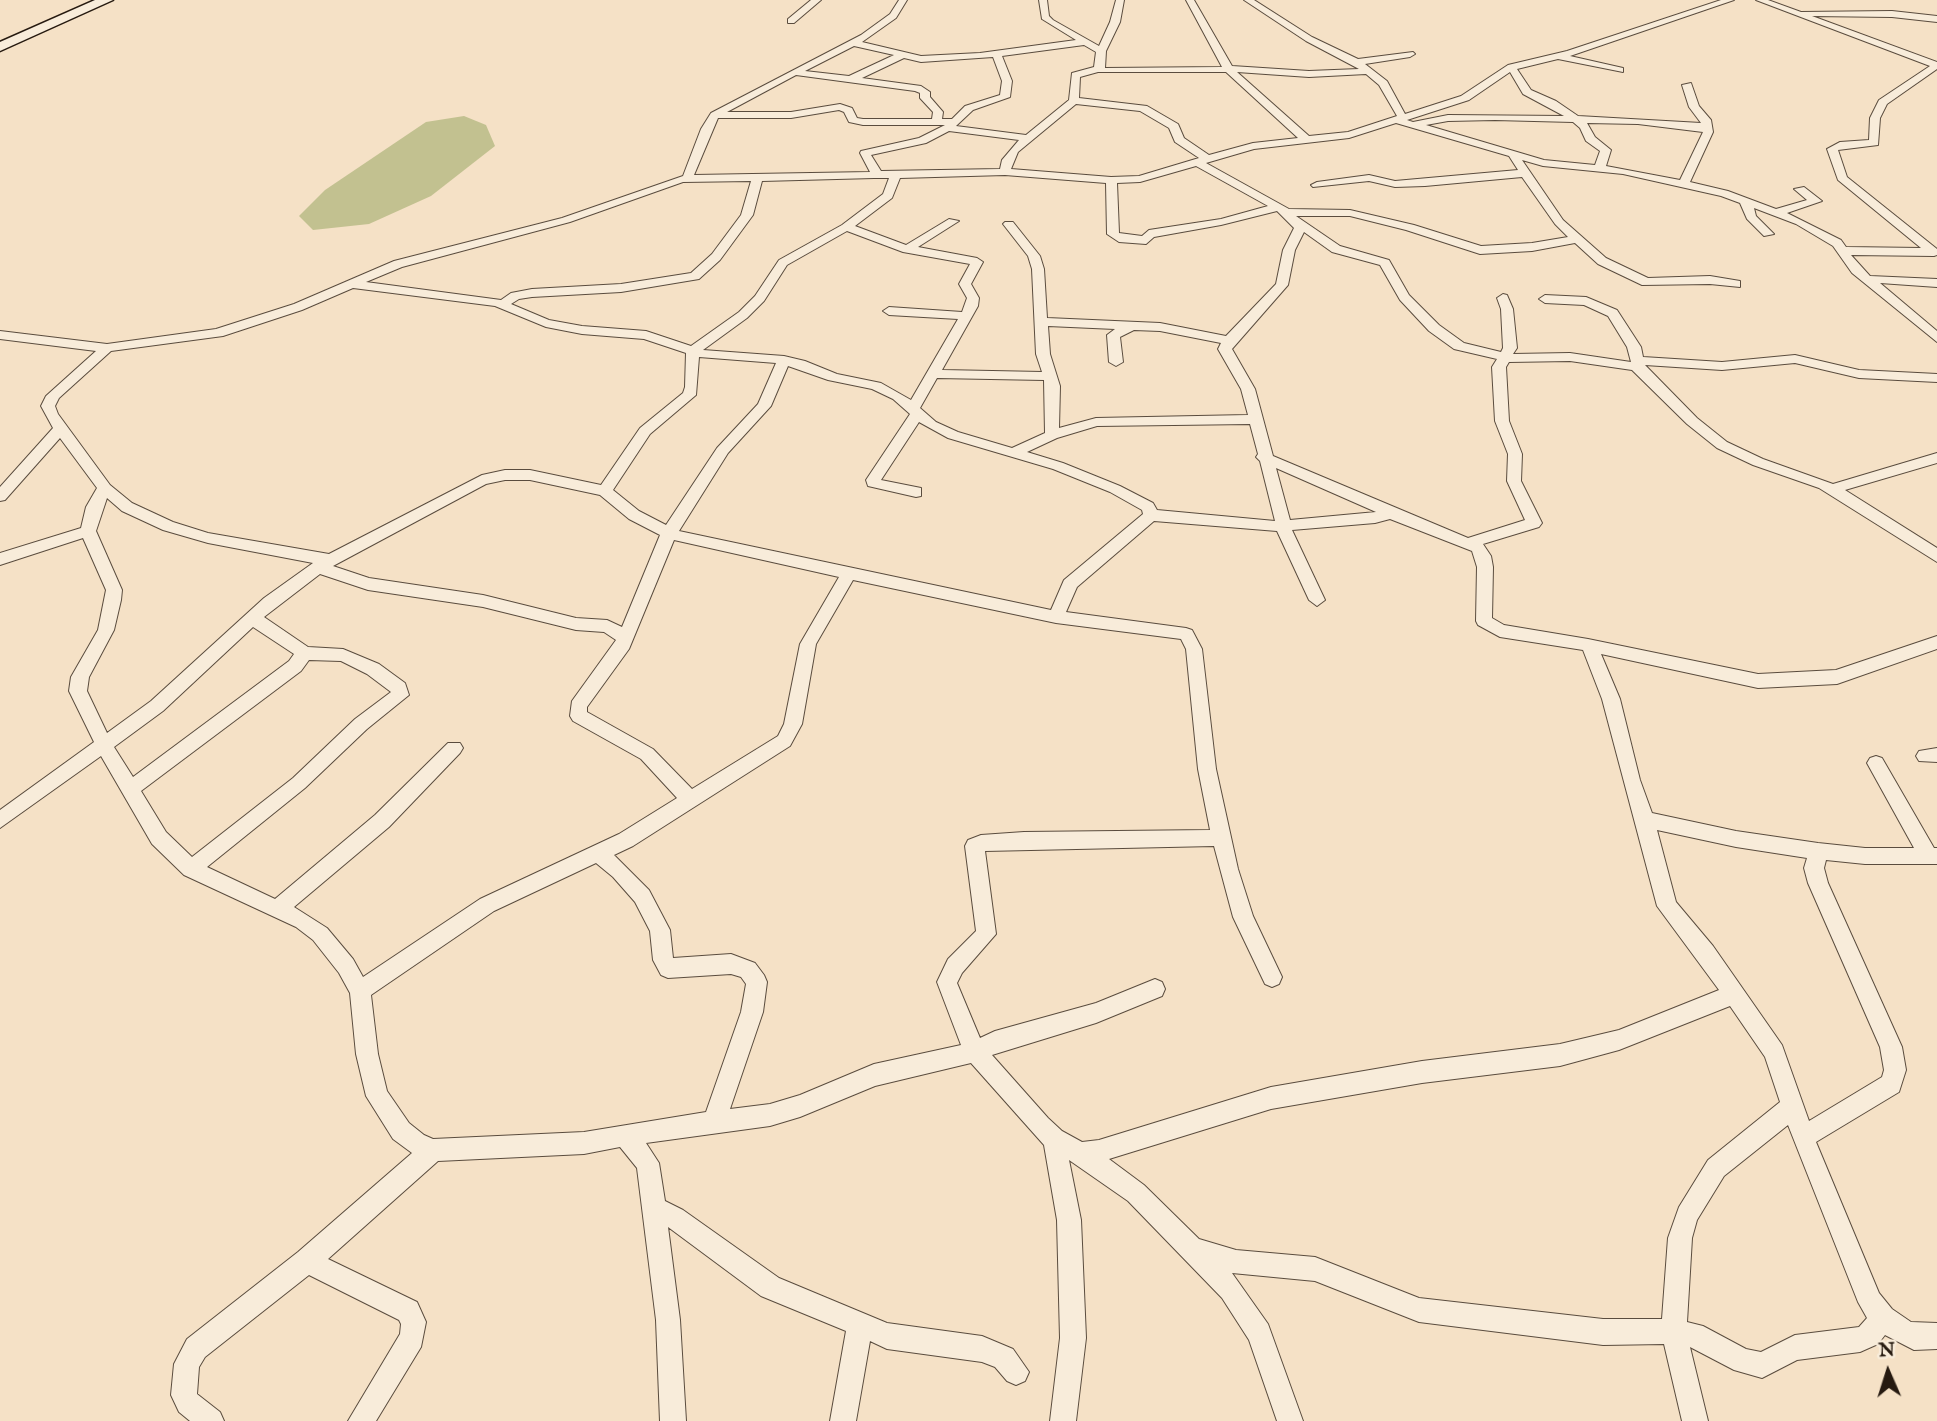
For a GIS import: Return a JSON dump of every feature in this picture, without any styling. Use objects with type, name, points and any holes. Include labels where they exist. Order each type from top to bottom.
[{"type":"main road","points":[[0,47],[106,0]]},
{"type":"street","points":[[791,21],[817,0]]},
{"type":"street","points":[[687,179],[706,129],[715,115],[794,72],[855,43],[893,16],[903,0]]},
{"type":"street","points":[[1043,0],[1047,19],[1101,51]]},
{"type":"street","points":[[1099,69],[1101,51],[1115,22],[1120,0]]},
{"type":"street","points":[[1190,0],[1229,70],[1305,138]]},
{"type":"street","points":[[1248,0],[1309,39],[1357,62],[1369,71],[1384,83],[1399,118],[1413,124],[1514,156],[1553,165],[1599,169],[1684,183],[1745,200],[1817,230],[1843,251],[1848,263],[1937,338]]},
{"type":"street","points":[[0,335],[107,348],[198,337],[243,327],[398,264],[566,220],[687,179],[706,176],[757,180],[1005,172],[1111,180],[1140,178],[1253,146],[1349,135],[1465,97],[1511,67],[1559,56],[1730,0]]},
{"type":"street","points":[[1760,0],[1937,65]]},
{"type":"street","points":[[1791,13],[1877,13],[1937,19]]},
{"type":"street","points":[[855,43],[900,56],[929,59],[1085,42]]},
{"type":"street","points":[[878,176],[864,154],[922,141],[951,125],[969,108],[1006,96],[1007,81],[996,53]]},
{"type":"street","points":[[1357,62],[1410,54]]},
{"type":"street","points":[[846,81],[900,56]]},
{"type":"street","points":[[1559,56],[1620,70]]},
{"type":"street","points":[[1935,252],[1842,178],[1832,149],[1840,145],[1874,144],[1875,118],[1883,102],[1937,65]]},
{"type":"street","points":[[1511,67],[1527,92],[1576,119],[1586,127],[1590,139],[1606,150],[1599,169]]},
{"type":"street","points":[[1074,101],[1075,75],[1099,69],[1270,69],[1309,74],[1369,71]]},
{"type":"street","points":[[794,72],[918,89],[938,112],[937,121]]},
{"type":"street","points":[[1684,183],[1705,140],[1706,127],[1706,120],[1692,103],[1687,85]]},
{"type":"street","points":[[1005,172],[1007,160],[1025,138],[1074,101],[1143,108],[1174,126],[1179,141],[1201,160],[1283,210],[1335,249],[1385,263],[1404,297],[1454,343],[1507,358],[1570,357],[1638,365],[1722,366],[1795,359],[1859,374],[1937,378]]},
{"type":"street","points":[[715,115],[784,115],[841,107],[848,110],[853,120],[863,122],[937,121],[1025,138]]},
{"type":"street","points":[[1413,124],[1455,117],[1576,119],[1706,127]]},
{"type":"street","points":[[863,122],[880,150]]},
{"type":"street","points":[[1514,156],[1559,222],[1602,261],[1641,281],[1671,284],[1710,280],[1736,284]]},
{"type":"street","points":[[1317,185],[1369,178],[1395,184],[1425,183],[1525,173]]},
{"type":"street","points":[[693,351],[743,315],[760,298],[783,263],[846,227],[885,199],[891,191],[895,176]]},
{"type":"street","points":[[503,304],[520,295],[621,288],[695,276],[716,257],[747,215],[757,180]]},
{"type":"street","points":[[1111,180],[1113,234],[1119,238],[1146,240],[1149,234],[1283,210],[1350,213],[1410,227],[1480,250],[1532,247],[1576,239]]},
{"type":"street","points":[[1777,212],[1816,201],[1800,188]]},
{"type":"street","points":[[1745,200],[1751,217],[1768,234]]},
{"type":"street","points":[[908,249],[953,220]]},
{"type":"street","points":[[1009,224],[1035,260],[1040,282],[1043,354],[1054,406],[1052,435]]},
{"type":"street","points":[[1299,224],[1300,233],[1289,250],[1282,285],[1229,341],[1226,352],[1248,389],[1257,419],[1263,457],[1290,546],[1317,600]]},
{"type":"street","points":[[846,227],[908,249],[975,260],[965,282],[973,301],[916,410],[873,480],[873,483],[916,492]]},
{"type":"street","points":[[1843,251],[1935,252]]},
{"type":"street","points":[[1866,279],[1937,283]]},
{"type":"street","points":[[350,284],[503,304],[546,323],[582,330],[646,335],[693,351],[727,358],[784,360],[833,377],[876,386],[916,410],[931,425],[1010,454],[1058,466],[1115,489],[1148,508],[1151,515]]},
{"type":"street","points":[[1470,543],[1534,523],[1514,481],[1515,454],[1502,421],[1499,367],[1507,358],[1510,348],[1507,309],[1503,298]]},
{"type":"street","points":[[1545,299],[1586,301],[1613,313],[1634,347],[1638,365],[1692,421],[1729,449],[1833,489],[1937,556]]},
{"type":"street","points":[[889,310],[965,316]]},
{"type":"street","points":[[1041,322],[1171,328],[1229,341]]},
{"type":"street","points":[[1116,362],[1113,335],[1131,326]]},
{"type":"street","points":[[107,348],[53,396],[48,407],[105,488],[127,507],[168,526],[208,538],[324,564],[368,584],[408,589],[421,594],[484,601],[576,624],[607,626],[625,636]]},
{"type":"street","points":[[605,491],[645,431],[689,396],[692,387],[693,351]]},
{"type":"street","points":[[689,798],[646,754],[577,713],[578,706],[613,661],[669,534],[708,478],[722,451],[764,406],[784,360]]},
{"type":"street","points":[[933,374],[1049,376]]},
{"type":"street","points":[[1010,454],[1052,435],[1107,421],[1257,419]]},
{"type":"street","points":[[0,496],[62,427]]},
{"type":"street","points":[[1263,457],[1390,513],[1470,543],[1483,556],[1484,616],[1487,624],[1522,636],[1588,645],[1763,681],[1818,680],[1853,674],[1937,642]]},
{"type":"street","points":[[1833,489],[1937,458]]},
{"type":"street","points":[[0,820],[157,706],[270,602],[324,564],[440,501],[496,476],[530,475],[605,491],[634,515],[669,534],[702,544],[1056,617],[1186,634],[1194,649],[1199,712],[1222,838],[1243,917],[1272,977]]},
{"type":"street","points":[[105,488],[94,508],[88,531],[114,590],[106,629],[80,677],[78,691],[104,745],[159,838],[191,869],[303,921],[320,934],[360,991],[367,1054],[377,1096],[401,1131],[417,1144],[433,1150],[584,1143],[770,1115],[800,1106],[874,1075],[975,1052],[995,1041],[1096,1013],[1154,989]]},
{"type":"street","points":[[1056,617],[1065,594],[1075,579],[1151,515],[1255,527],[1284,527],[1375,518],[1390,513]]},
{"type":"street","points":[[0,558],[88,531]]},
{"type":"street","points":[[1904,533],[1937,539]]},
{"type":"street","points":[[360,991],[487,905],[626,840],[689,798],[772,750],[789,734],[808,644],[818,622],[849,574]]},
{"type":"street","points":[[191,869],[299,783],[361,724],[401,695],[399,688],[373,669],[343,655],[305,653],[254,619]]},
{"type":"street","points":[[1588,645],[1601,667],[1611,699],[1630,780],[1645,819],[1667,906],[1699,943],[1774,1052],[1803,1137],[1870,1302],[1883,1318],[1914,1337],[1937,1336]]},
{"type":"street","points":[[131,789],[295,666],[305,653]]},
{"type":"street","points":[[276,910],[382,821],[454,748]]},
{"type":"street","points":[[1876,762],[1933,856]]},
{"type":"street","points":[[1645,819],[1736,839],[1818,851],[1865,856],[1933,856]]},
{"type":"street","points":[[1222,838],[1024,839],[976,845],[986,934],[955,966],[947,982],[957,1016],[975,1052],[1020,1106],[1054,1139],[1083,1154],[1136,1193],[1231,1289],[1250,1314],[1272,1366],[1290,1421]]},
{"type":"street","points":[[1803,1137],[1891,1084],[1895,1070],[1891,1047],[1818,883],[1814,868],[1818,851]]},
{"type":"street","points":[[597,853],[620,871],[642,896],[660,930],[663,960],[668,968],[732,964],[748,970],[757,982],[752,1012],[714,1123]]},
{"type":"street","points":[[1083,1154],[1271,1098],[1422,1072],[1560,1055],[1619,1040],[1735,993]]},
{"type":"street","points":[[1695,1421],[1674,1332],[1680,1238],[1687,1215],[1716,1168],[1792,1107]]},
{"type":"street","points":[[624,1135],[648,1163],[668,1320],[673,1421]]},
{"type":"street","points":[[1054,1139],[1069,1220],[1073,1339],[1063,1421]]},
{"type":"street","points":[[211,1421],[184,1395],[189,1357],[230,1320],[307,1261],[433,1150]]},
{"type":"street","points":[[652,1207],[676,1218],[770,1287],[887,1336],[982,1349],[1004,1358],[1016,1372]]},
{"type":"street","points":[[1194,1250],[1236,1262],[1315,1269],[1419,1310],[1602,1332],[1674,1332],[1694,1335],[1743,1361],[1762,1365],[1795,1348],[1860,1339],[1869,1335],[1883,1318]]},
{"type":"street","points":[[307,1261],[408,1311],[414,1322],[412,1338],[361,1421]]},
{"type":"street","points":[[843,1421],[860,1325]]},
{"type":"shaded area","points":[[464,116],[486,125],[495,146],[431,196],[369,224],[313,230],[299,216],[325,190],[426,122]]}]
